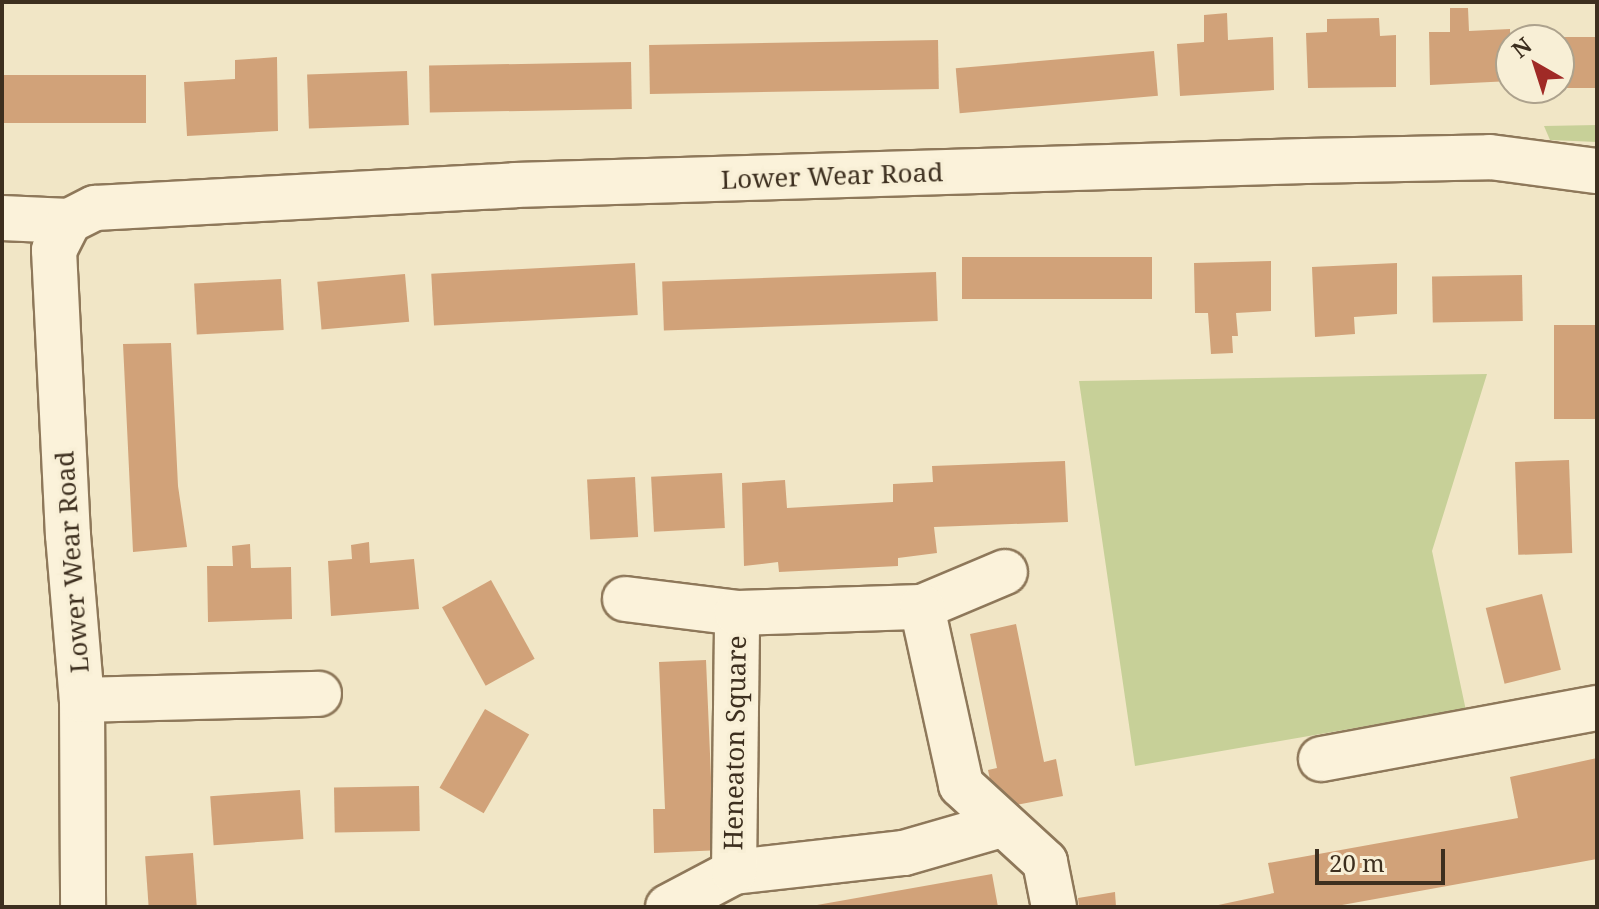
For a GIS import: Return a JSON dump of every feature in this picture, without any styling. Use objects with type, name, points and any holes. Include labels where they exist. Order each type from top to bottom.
[{"type":"street","name":"Lower Wear Road","points":[[2,218],[69,221],[95,208],[515,185],[1490,157],[1597,171]]},
{"type":"street","name":"Lower Wear Road","points":[[69,221],[54,250],[68,535],[82,700],[83,907]]},
{"type":"street","name":"Heneaton Square","points":[[625,599],[737,613],[922,607],[1005,572]]},
{"type":"street","points":[[922,607],[961,785],[1001,825],[1045,862],[1054,907]]},
{"type":"street","name":"Heneaton Square","points":[[734,872],[737,613]]},
{"type":"street","points":[[82,700],[319,694]]},
{"type":"street","points":[[1321,759],[1597,708]]},
{"type":"street","name":"Heneaton Square","points":[[668,907],[734,872],[904,853],[1001,825]]},
{"type":"green space","points":[[1597,125],[1597,142],[1550,140],[1544,126]]},
{"type":"green space","points":[[1487,374],[1432,551],[1468,720],[1459,710],[1135,766],[1079,381]]},
{"type":"building","points":[[1450,8],[1468,8],[1469,31],[1495,30],[1495,82],[1430,85],[1429,32],[1450,32]]},
{"type":"building","points":[[1227,13],[1228,40],[1273,37],[1274,90],[1180,96],[1177,44],[1204,42],[1204,15]]},
{"type":"building","points":[[1379,18],[1380,36],[1396,35],[1396,87],[1308,88],[1306,33],[1327,32],[1327,19]]},
{"type":"building","points":[[1575,37],[1597,37],[1597,88],[1575,88]]},
{"type":"building","points":[[938,40],[939,89],[650,94],[649,45]]},
{"type":"building","points":[[1154,51],[1158,96],[960,113],[956,68]]},
{"type":"building","points":[[277,57],[278,131],[187,136],[184,82],[235,79],[235,60]]},
{"type":"building","points":[[631,62],[632,109],[430,113],[429,66]]},
{"type":"building","points":[[407,71],[409,125],[309,128],[307,74]]},
{"type":"building","points":[[2,75],[146,75],[146,123],[2,123]]},
{"type":"building","points":[[962,257],[1152,257],[1152,299],[962,299]]},
{"type":"building","points":[[1271,261],[1271,311],[1236,313],[1238,336],[1232,336],[1233,353],[1211,354],[1208,313],[1195,313],[1194,263]]},
{"type":"building","points":[[635,263],[638,315],[434,326],[431,274]]},
{"type":"building","points":[[1397,263],[1397,314],[1354,317],[1355,334],[1315,337],[1312,267]]},
{"type":"building","points":[[936,272],[938,321],[664,331],[662,282]]},
{"type":"building","points":[[405,274],[409,322],[322,329],[317,282]]},
{"type":"building","points":[[1522,275],[1523,321],[1433,323],[1432,277]]},
{"type":"building","points":[[281,279],[284,330],[197,334],[194,284]]},
{"type":"building","points":[[1554,325],[1597,325],[1597,419],[1554,419]]},
{"type":"building","points":[[171,343],[178,486],[187,547],[133,552],[123,344]]},
{"type":"building","points":[[1569,460],[1572,553],[1518,555],[1515,462]]},
{"type":"building","points":[[1065,461],[1068,522],[934,527],[937,553],[898,558],[898,566],[779,572],[778,562],[744,566],[742,483],[785,480],[787,508],[893,502],[893,484],[933,482],[932,466]]},
{"type":"building","points":[[722,473],[725,528],[654,532],[651,477]]},
{"type":"building","points":[[635,477],[638,537],[590,539],[587,480]]},
{"type":"building","points":[[369,542],[370,563],[414,559],[419,609],[331,616],[328,561],[352,559],[351,545]]},
{"type":"building","points":[[250,544],[251,568],[291,567],[292,619],[208,622],[207,566],[233,566],[232,546]]},
{"type":"building","points":[[491,580],[535,659],[486,686],[442,607]]},
{"type":"building","points":[[1542,594],[1561,670],[1505,684],[1486,608]]},
{"type":"building","points":[[1016,624],[1044,762],[1056,759],[1063,796],[996,809],[988,770],[997,768],[970,634]]},
{"type":"building","points":[[706,660],[712,801],[720,800],[722,850],[654,853],[653,809],[665,809],[659,662]]},
{"type":"building","points":[[485,709],[529,734],[484,813],[440,788]]},
{"type":"building","points":[[1597,758],[1597,859],[1331,907],[1209,907],[1274,893],[1268,863],[1518,818],[1510,777]]},
{"type":"building","points":[[419,786],[420,831],[335,832],[334,787]]},
{"type":"building","points":[[300,790],[303,839],[214,845],[210,796]]},
{"type":"building","points":[[193,853],[197,907],[149,907],[145,856]]},
{"type":"building","points":[[992,874],[998,907],[817,907],[817,905]]},
{"type":"building","points":[[1115,892],[1116,907],[1079,907],[1078,898]]}]
